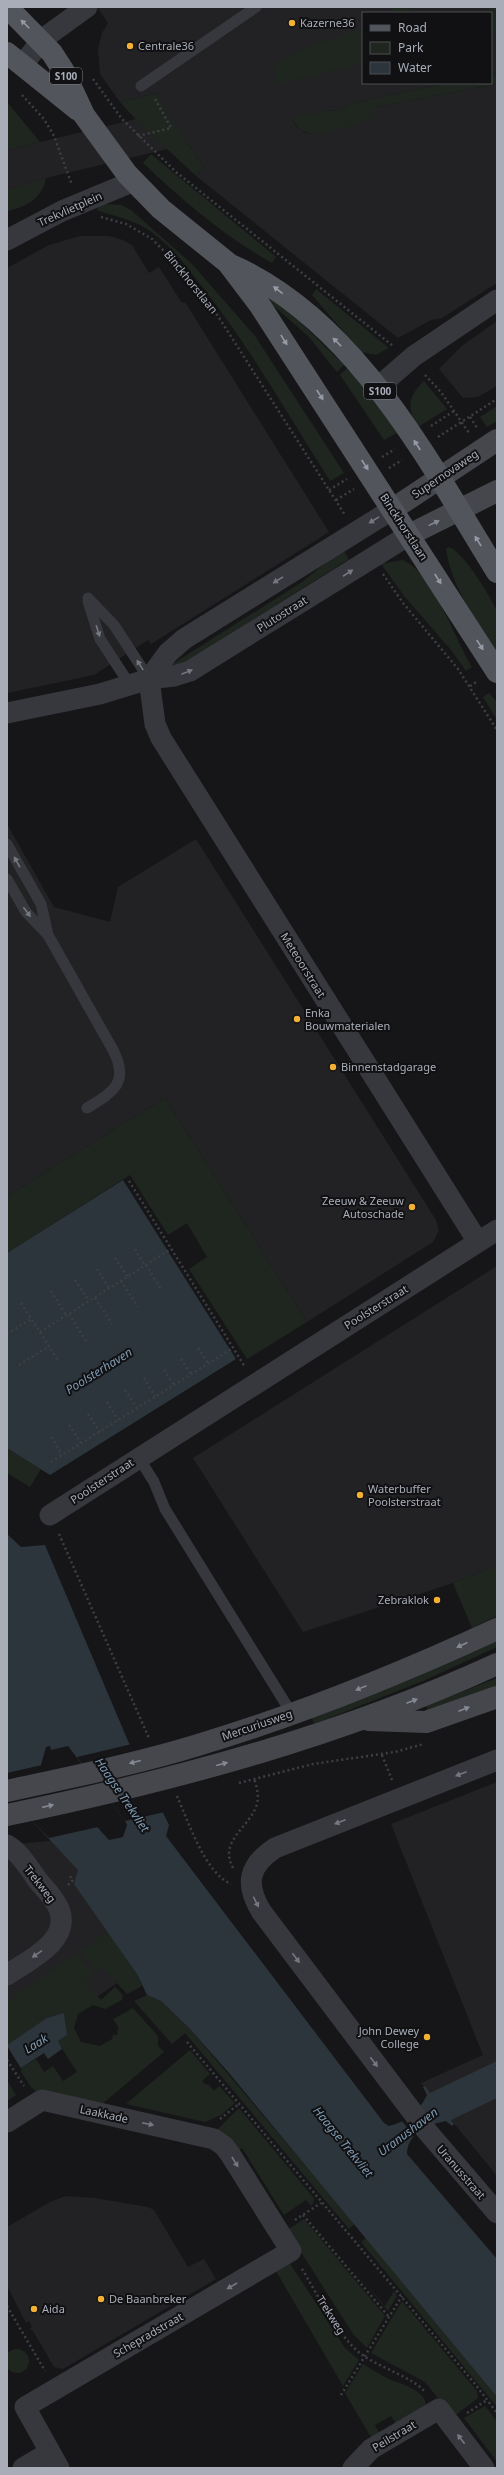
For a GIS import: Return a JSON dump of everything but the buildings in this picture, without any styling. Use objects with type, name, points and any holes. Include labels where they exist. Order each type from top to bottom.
[{"type":"main road","name":"Binckhorstlaan","points":[[7,7],[42,41],[63,70],[84,115],[134,181],[171,217],[228,264],[280,333],[409,535],[488,676]]},
{"type":"main road","name":"Binckhorstlaan","points":[[14,59],[84,115]]},
{"type":"main road","name":"Binckhorstlaan","points":[[228,264],[271,284],[340,345],[377,388],[412,438],[497,572]]},
{"type":"main road","name":"Supernovaweg","points":[[393,509],[497,440]]},
{"type":"main road","points":[[409,535],[497,491]]},
{"type":"main road","name":"Mercuriusweg","points":[[7,1790],[173,1752],[292,1714],[397,1674],[497,1629]]},
{"type":"main road","points":[[15,1813],[103,1793],[179,1782],[363,1719],[445,1688],[497,1664]]},
{"type":"main road","points":[[363,1719],[426,1722],[497,1697]]},
{"type":"street","name":"Binckhorstlaan","points":[[14,59],[42,41],[77,10]]},
{"type":"street","name":"Trekvlietplein","points":[[7,240],[82,202],[134,181]]},
{"type":"street","points":[[377,388],[410,360],[497,300]]},
{"type":"street","points":[[139,682],[168,652],[184,639],[393,509]]},
{"type":"street","name":"Plutostraat","points":[[7,713],[100,694],[139,682],[179,675],[195,668],[409,535]]},
{"type":"street","name":"Meteoorstraat","points":[[139,682],[161,738],[478,1242]]},
{"type":"street","name":"Poolsterstraat","points":[[50,1515],[497,1230]]},
{"type":"street","points":[[251,1887],[251,1877],[255,1868],[275,1848],[497,1760]]},
{"type":"street","name":"Trekweg","points":[[7,1845],[17,1854],[54,1899],[61,1915],[61,1928],[52,1943],[7,1975]]},
{"type":"street","name":"Uranusstraat","points":[[251,1887],[261,1911],[412,2113],[497,2213]]},
{"type":"street","name":"Laakkade","points":[[7,2122],[42,2100],[206,2137],[224,2146],[279,2231]]},
{"type":"street","points":[[279,2231],[291,2251]]},
{"type":"street","name":"Schepradstraat","points":[[55,2460],[25,2407],[291,2251]]},
{"type":"street","points":[[439,2409],[484,2468]]},
{"type":"street","name":"Peilstraat","points":[[354,2468],[371,2450],[439,2409]]},
{"type":"street","points":[[23,2468],[55,2460]]},
{"type":"lane","points":[[143,84],[256,7]]},
{"type":"lane","points":[[88,598],[114,625],[139,682],[100,639],[88,598]]},
{"type":"lane","points":[[7,844],[41,904],[48,935]]},
{"type":"lane","points":[[7,879],[26,912],[48,935],[113,1050],[121,1069],[120,1079],[116,1088],[86,1108]]},
{"type":"lane","points":[[139,1458],[154,1482],[165,1509],[292,1714]]},
{"type":"path","points":[[89,74],[122,119],[176,172],[410,360],[432,383],[471,436]]},
{"type":"path","points":[[138,136],[171,128],[143,84]]},
{"type":"path","name":"Binckhorstlaan","points":[[20,93],[53,132],[65,169],[82,202],[93,214],[126,224],[145,234],[162,246],[176,261],[216,313],[346,517]]},
{"type":"path","points":[[292,271],[295,268]]},
{"type":"path","points":[[436,438],[497,399]]},
{"type":"path","points":[[329,490],[454,411]]},
{"type":"path","points":[[336,500],[353,490]]},
{"type":"path","points":[[381,571],[403,603],[452,660],[497,730]]},
{"type":"path","points":[[470,686],[488,676]]},
{"type":"path","points":[[129,1181],[255,1383]]},
{"type":"path","points":[[135,1249],[161,1289]]},
{"type":"path","points":[[40,1332],[172,1249]]},
{"type":"path","points":[[115,1258],[128,1277]]},
{"type":"path","points":[[97,1269],[109,1288]]},
{"type":"path","points":[[75,1280],[89,1301]]},
{"type":"path","points":[[121,1281],[138,1307]]},
{"type":"path","points":[[51,1291],[86,1341]]},
{"type":"path","points":[[95,1298],[112,1324]]},
{"type":"path","points":[[21,1303],[59,1362]]},
{"type":"path","points":[[7,1334],[31,1319]]},
{"type":"path","points":[[20,1365],[49,1346]]},
{"type":"path","points":[[198,1348],[208,1363]]},
{"type":"path","points":[[51,1462],[233,1348]]},
{"type":"path","points":[[181,1359],[191,1374]]},
{"type":"path","points":[[164,1370],[174,1385]]},
{"type":"path","points":[[144,1378],[156,1396]]},
{"type":"path","points":[[125,1390],[137,1408]]},
{"type":"path","points":[[107,1402],[118,1420]]},
{"type":"path","points":[[88,1414],[100,1432]]},
{"type":"path","points":[[69,1425],[81,1443]]},
{"type":"path","points":[[52,1437],[62,1455]]},
{"type":"path","points":[[50,1515],[151,1742]]},
{"type":"path","points":[[235,1784],[318,1763],[382,1754],[430,1742]]},
{"type":"path","points":[[382,1754],[398,1799]]},
{"type":"path","points":[[251,1887],[233,1869],[228,1853],[230,1844],[257,1805],[258,1795],[254,1779]]},
{"type":"path","points":[[179,1782],[183,1809],[215,1872],[227,1882],[251,1887]]},
{"type":"path","points":[[68,1874],[74,1880]]},
{"type":"path","points":[[187,2042],[240,2103],[321,2203],[476,2384],[497,2414]]},
{"type":"path","points":[[7,2060],[24,2087]]},
{"type":"path","points":[[279,2231],[321,2203]]},
{"type":"path","points":[[303,2215],[389,2317]]},
{"type":"path","name":"Trekweg","points":[[291,2251],[347,2339],[365,2357],[419,2386],[439,2409]]},
{"type":"path","points":[[341,2395],[402,2296]]},
{"type":"path","points":[[7,2306],[56,2389]]},
{"type":"shaded area","points":[[97,7],[497,7],[497,73],[492,74],[492,12],[362,12],[362,84],[441,84],[350,104],[339,110],[322,111],[292,119],[296,126],[305,133],[323,135],[377,107],[497,84],[497,283],[442,318],[431,320],[398,338],[196,176],[204,167],[188,144],[46,178],[7,190],[7,150],[165,112],[156,93],[120,102],[100,74],[98,49],[102,33],[108,23]]},
{"type":"shaded area","points":[[80,236],[109,236],[123,240],[132,245],[149,273],[159,267],[182,303],[185,302],[329,532],[151,644],[148,640],[94,675],[7,693],[7,268],[49,245]]},
{"type":"shaded area","points":[[497,321],[497,386],[478,397],[463,398],[439,369],[463,345]]},
{"type":"shaded area","points":[[7,824],[54,907],[110,922],[118,887],[196,839],[436,1220],[439,1230],[433,1242],[307,1322],[165,1098],[7,1196]]},
{"type":"shaded area","points":[[497,1266],[497,1565],[453,1583],[303,1632],[193,1458]]},
{"type":"shaded area","points":[[497,1782],[497,2176],[421,2083],[483,2055],[391,1824]]},
{"type":"shaded area","points":[[59,1840],[145,1964],[7,2058],[7,1845]]},
{"type":"shaded area","points":[[66,2196],[95,2198],[148,2207],[154,2210],[188,2267],[204,2259],[216,2279],[63,2369],[54,2367],[33,2331],[30,2329],[32,2327],[29,2321],[26,2323],[7,2286],[7,2227],[50,2202]]},
{"type":"green space","points":[[394,7],[408,7],[411,12],[387,12]]},
{"type":"green space","points":[[489,7],[497,7],[497,34],[492,35],[492,12],[488,12]]},
{"type":"green space","points":[[362,27],[362,63],[276,85],[274,65],[291,54]]},
{"type":"green space","points":[[497,73],[497,84],[377,107],[374,118],[323,135],[304,132],[297,127],[292,118],[322,111],[339,110],[350,104],[441,84],[492,84],[492,74]]},
{"type":"green space","points":[[157,93],[166,113],[204,167],[196,176],[140,124],[120,102]]},
{"type":"green space","points":[[7,102],[40,142],[7,150]]},
{"type":"green space","points":[[151,154],[276,257],[272,263],[254,253],[221,230],[173,191],[143,163]]},
{"type":"green space","points":[[46,178],[41,191],[37,196],[21,207],[7,211],[7,190]]},
{"type":"green space","points":[[106,204],[121,205],[131,210],[192,264],[255,336],[344,473],[330,481],[252,356],[218,307],[177,255],[157,236],[144,227],[131,221],[97,210],[99,206]]},
{"type":"green space","points":[[251,286],[291,313],[344,365],[337,372],[308,336]]},
{"type":"green space","points":[[316,289],[389,348],[376,355],[361,352],[312,295]]},
{"type":"green space","points":[[347,368],[375,401],[397,433],[384,440],[340,375]]},
{"type":"green space","points":[[424,381],[447,409],[418,427],[410,408],[410,402],[415,392]]},
{"type":"green space","points":[[497,406],[497,421],[487,427],[480,417]]},
{"type":"green space","points":[[448,547],[454,549],[468,564],[482,584],[496,609],[498,624],[497,653],[459,591],[449,564],[446,549]]},
{"type":"green space","points":[[343,549],[349,559],[166,674],[163,670],[302,582]]},
{"type":"green space","points":[[402,560],[413,566],[433,591],[472,667],[466,671],[451,650],[405,597],[381,564]]},
{"type":"green space","points":[[489,693],[497,702],[497,720],[483,697]]},
{"type":"green space","points":[[165,1098],[307,1322],[247,1359],[189,1269],[207,1257],[187,1223],[168,1235],[130,1175],[7,1253],[7,1196]]},
{"type":"green space","points":[[7,1448],[41,1469],[30,1487],[7,1473]]},
{"type":"green space","points":[[497,1565],[497,1616],[472,1628],[453,1583]]},
{"type":"green space","points":[[497,1640],[497,1647],[423,1681],[314,1724],[312,1718],[407,1681]]},
{"type":"green space","points":[[497,1678],[497,1690],[430,1715],[426,1706]]},
{"type":"green space","points":[[108,1931],[137,1974],[142,1986],[127,1994],[102,1967],[97,1972],[78,1952]]},
{"type":"green space","points":[[75,1954],[94,1974],[84,1983],[101,2000],[115,1987],[123,1995],[122,2000],[105,2009],[93,2005],[78,2014],[74,2028],[81,2042],[100,2046],[112,2039],[113,2035],[117,2035],[118,2027],[113,2019],[133,2008],[158,2036],[158,2046],[164,2052],[101,2105],[38,2093],[31,2087],[19,2069],[36,2059],[44,2072],[53,2066],[63,2081],[77,2072],[57,2041],[66,2026],[64,2013],[47,2018],[7,2045],[7,2001]]},
{"type":"green space","points":[[147,1995],[161,2001],[189,2028],[355,2224],[349,2229],[185,2033],[172,2044],[134,2001]]},
{"type":"green space","points":[[190,2050],[210,2074],[202,2081],[206,2085],[208,2084],[214,2091],[219,2086],[235,2103],[221,2115],[205,2122],[126,2104]]},
{"type":"green space","points":[[7,2080],[16,2095],[7,2101]]},
{"type":"green space","points":[[239,2108],[313,2197],[314,2202],[311,2206],[306,2200],[284,2215],[242,2148],[236,2152],[214,2133]]},
{"type":"green space","points":[[304,2219],[385,2316],[367,2348],[353,2334],[287,2230]]},
{"type":"green space","points":[[366,2238],[497,2397],[497,2407],[361,2242]]},
{"type":"green space","points":[[289,2262],[345,2348],[359,2360],[343,2386],[273,2266]]},
{"type":"green space","points":[[360,2277],[385,2306],[394,2291],[397,2296],[388,2311]]},
{"type":"green space","points":[[402,2301],[477,2391],[478,2398],[453,2417],[425,2382],[371,2353]]},
{"type":"green space","points":[[17,2349],[25,2353],[29,2361],[25,2369],[17,2373],[9,2369],[5,2361],[9,2353]]},
{"type":"green space","points":[[363,2364],[387,2378],[417,2391],[425,2400],[426,2406],[397,2425],[391,2416],[375,2425],[380,2434],[372,2439],[345,2393]]},
{"type":"green space","points":[[485,2406],[497,2422],[497,2462],[464,2418]]},
{"type":"water","name":"Poolsterhaven","points":[[123,1180],[236,1359],[50,1475],[7,1448],[7,1253]]},
{"type":"water","points":[[7,1534],[21,1547],[45,1545],[128,1741],[169,1825],[166,1836],[384,2123],[389,2126],[402,2122],[412,2115],[420,2107],[427,2095],[423,2087],[425,2086],[430,2093],[497,2061],[497,2098],[451,2120],[454,2124],[452,2126],[446,2121],[426,2127],[411,2140],[407,2154],[497,2259],[497,2397],[229,2073],[189,2028],[161,2001],[147,1995],[137,1974],[74,1884],[78,1870],[7,1794]],"holes":[[[50,1746],[51,1750],[68,1746],[125,1821],[127,1825],[123,1837],[109,1840],[41,1765],[46,1747]]]},
{"type":"water","name":"Laak","points":[[64,2013],[67,2035],[58,2041],[62,2049],[48,2059],[44,2053],[7,2077],[7,2045],[47,2018]]},
{"type":"pier","points":[[132,1744],[165,1812],[125,1821],[77,1757]]},
{"type":"pier","points":[[42,1765],[98,1827],[49,1838],[7,1795],[7,1773]]},
{"type":"pier","points":[[7,2046],[22,2070],[7,2079]]},
{"type":"pier","points":[[418,2109],[431,2126],[415,2138],[402,2121]]},
{"type":"place","name":"Kazerne36","points":[[292,23]]},
{"type":"place","name":"Centrale36","points":[[130,46]]},
{"type":"place","name":"Enka Bouwmaterialen","points":[[297,1019]]},
{"type":"place","name":"Binnenstadgarage","points":[[333,1067]]},
{"type":"place","name":"Zeeuw & Zeeuw Autoschade","points":[[412,1207]]},
{"type":"place","name":"Waterbuffer Poolsterstraat","points":[[360,1495]]},
{"type":"place","name":"Zebraklok","points":[[437,1600]]},
{"type":"place","name":"John Dewey College","points":[[427,2037]]},
{"type":"place","name":"De Baanbreker","points":[[101,2299]]},
{"type":"place","name":"Aida","points":[[34,2309]]},
{"type":"water label","name":"Haagse Trekvliet","points":[[122,1795]]},
{"type":"water label","name":"Uranushaven","points":[[408,2132]]},
{"type":"water label","name":"Haagse Trekvliet","points":[[343,2142]]}]
